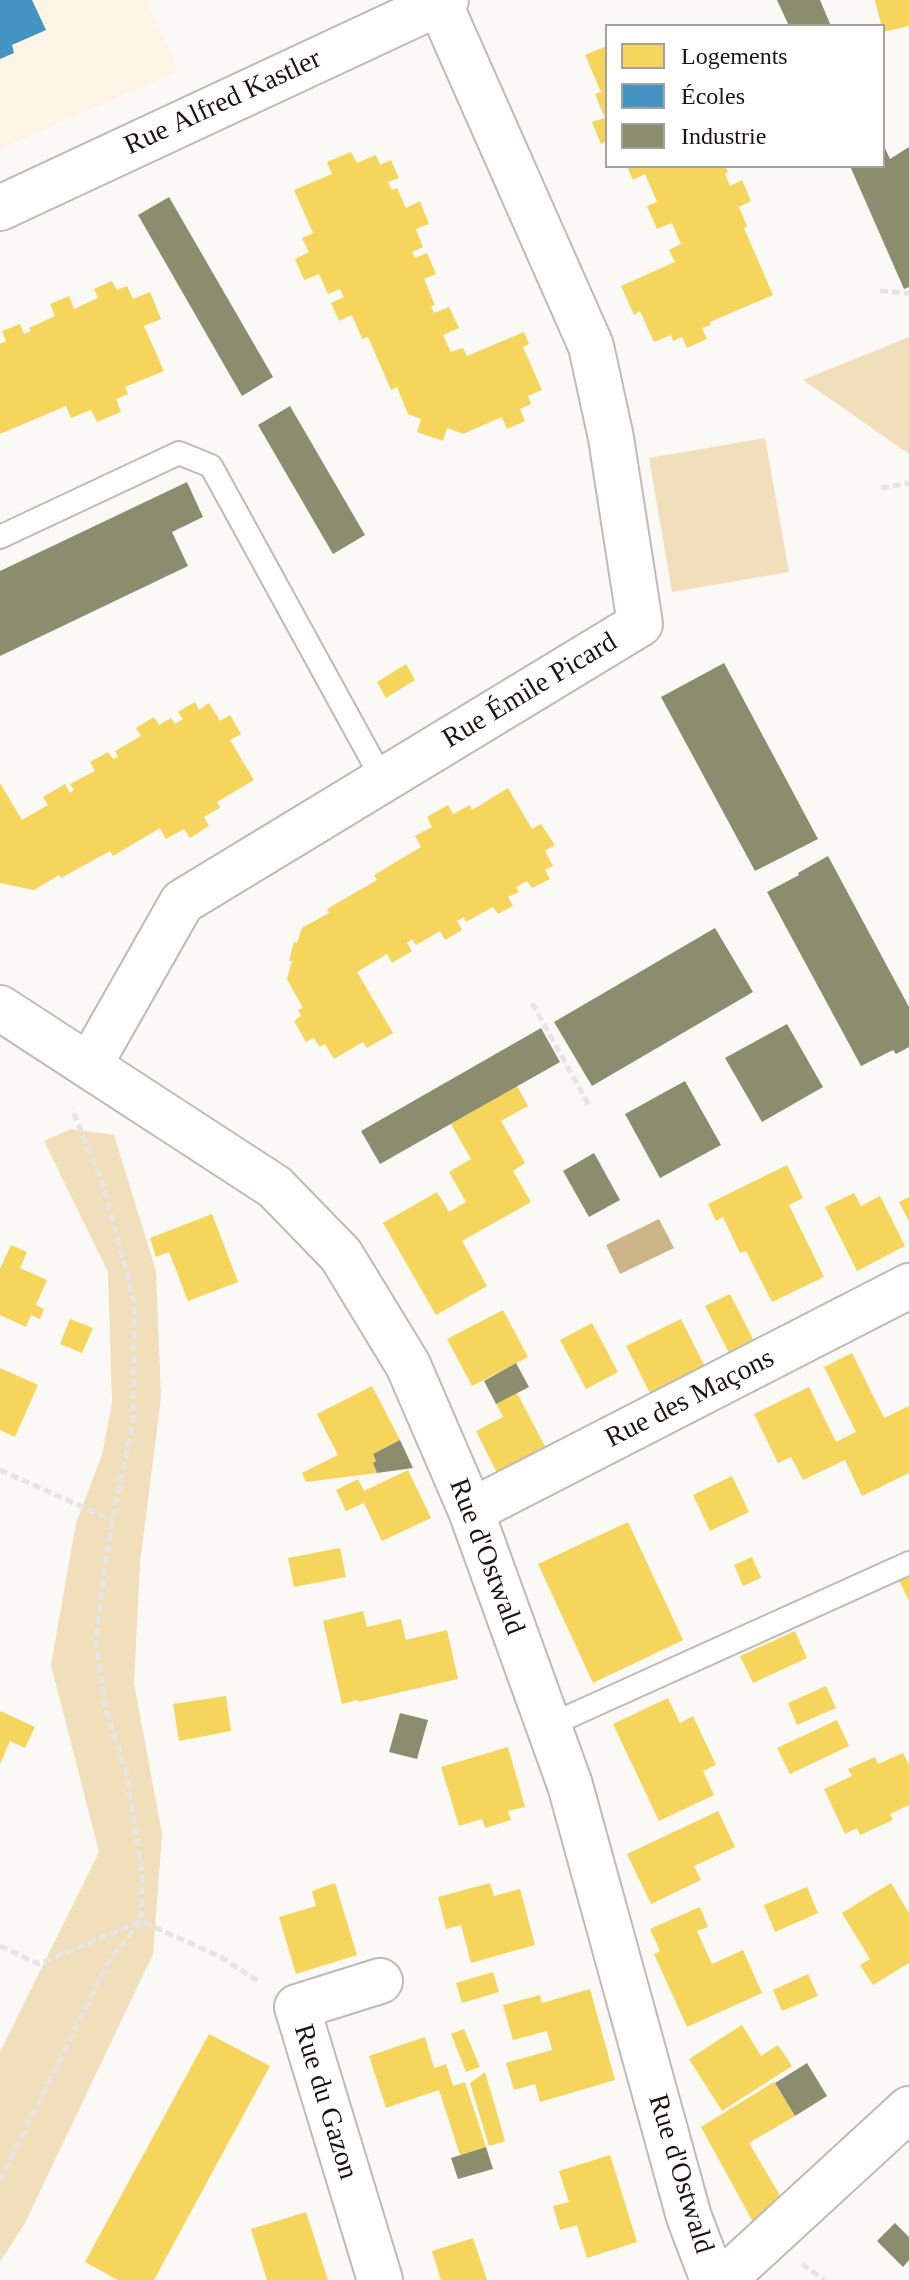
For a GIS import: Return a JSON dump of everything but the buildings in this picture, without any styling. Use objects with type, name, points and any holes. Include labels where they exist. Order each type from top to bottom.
[{"type":"street","name":"Rue Alfred Kastler","points":[[0,208],[441,1]]},
{"type":"street","name":"Rue Émile Picard","points":[[89,1066],[182,902],[640,624],[611,438],[591,346],[441,1]]},
{"type":"street","name":"Rue d'Ostwald","points":[[0,1008],[275,1187],[341,1255],[408,1365],[471,1511],[570,1785],[689,2217],[713,2280]]},
{"type":"street","name":"Rue des Maçons","points":[[471,1511],[909,1286]]},
{"type":"street","name":"Rue du Gazon","points":[[380,1981],[297,2007],[380,2280]]},
{"type":"street","points":[[723,2280],[909,2109]]},
{"type":"lane","points":[[0,537],[179,453],[211,466],[383,780]]},
{"type":"lane","points":[[548,1726],[909,1563]]},
{"type":"path","points":[[880,291],[909,293]]},
{"type":"path","points":[[881,488],[909,483]]},
{"type":"path","points":[[532,1003],[590,1107]]},
{"type":"path","points":[[0,2181],[108,1962],[141,1921],[142,1871],[131,1800],[126,1771],[105,1708],[96,1637],[112,1520],[133,1423],[134,1300],[102,1182],[41,1034]]},
{"type":"path","points":[[0,1470],[112,1520]]},
{"type":"path","points":[[0,1946],[39,1964],[141,1921],[221,1957],[297,2007]]},
{"type":"shaded area","points":[[0,0],[146,0],[178,71],[0,149]]},
{"type":"shaded area","points":[[909,337],[909,454],[803,380]]},
{"type":"shaded area","points":[[765,438],[789,572],[672,592],[649,458]]},
{"type":"shaded area","points":[[71,1129],[114,1135],[156,1271],[161,1397],[140,1563],[134,1683],[162,1834],[153,1954],[25,2223],[0,2262],[0,2052],[99,1852],[51,1665],[76,1523],[102,1455],[112,1402],[108,1272],[44,1141]]},
{"type":"shaded area","points":[[659,1219],[674,1248],[620,1274],[606,1245]]}]
